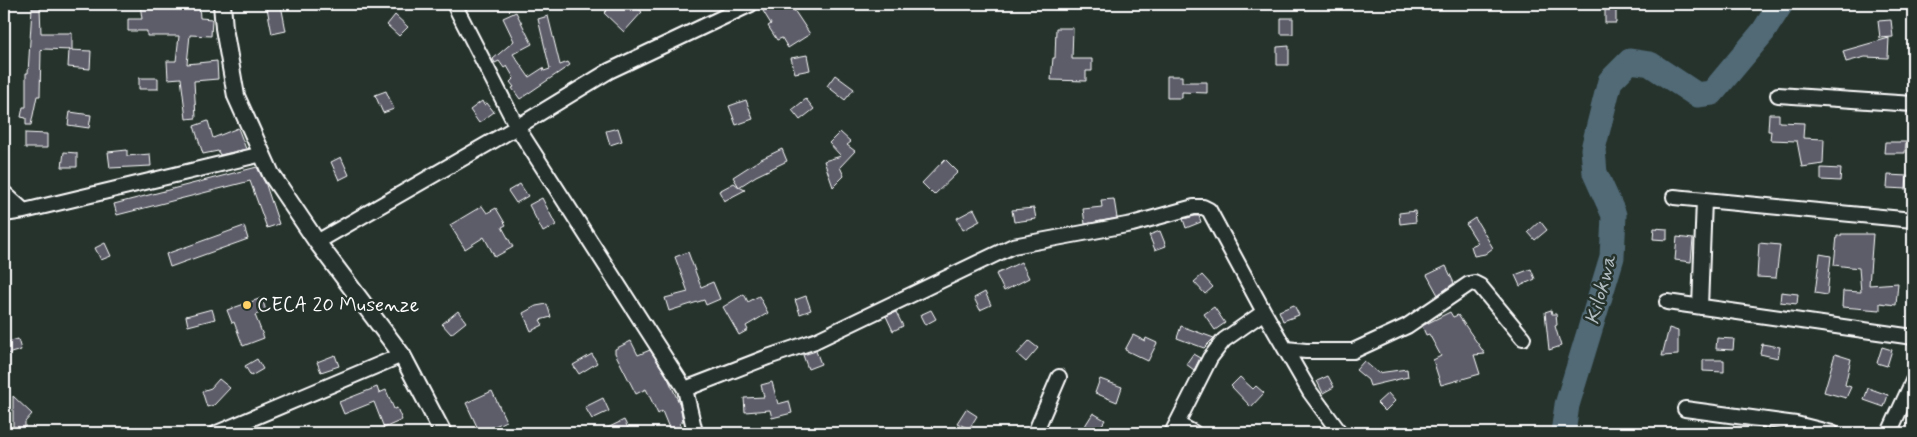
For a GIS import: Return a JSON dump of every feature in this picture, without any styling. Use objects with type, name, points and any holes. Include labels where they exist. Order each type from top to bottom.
[{"type":"street","points":[[222,4],[224,28],[236,96],[271,174],[317,242],[402,355],[443,433]]},
{"type":"street","points":[[454,4],[517,127],[686,389],[694,428],[692,433]]},
{"type":"street","points":[[317,242],[517,127],[609,71],[751,4]]},
{"type":"street","points":[[1778,95],[1913,104]]},
{"type":"street","points":[[4,214],[24,211],[262,154]]},
{"type":"street","points":[[4,193],[24,211]]},
{"type":"street","points":[[1674,197],[1913,220]]},
{"type":"street","points":[[1700,307],[1704,200]]},
{"type":"street","points":[[686,389],[814,341],[1013,246],[1132,224],[1194,207],[1203,207],[1209,210],[1310,392],[1340,433]]},
{"type":"street","points":[[1286,350],[1306,352],[1353,351],[1407,326],[1469,284],[1474,283],[1480,286],[1523,338]]},
{"type":"street","points":[[1668,302],[1913,337]]},
{"type":"street","points":[[1194,433],[1175,429],[1210,358],[1224,340],[1264,312]]},
{"type":"street","points":[[217,433],[402,355]]},
{"type":"street","points":[[1035,433],[1059,377]]},
{"type":"street","points":[[1889,433],[1913,381]]},
{"type":"street","points":[[1686,409],[1796,424],[1832,433]]},
{"type":"building","points":[[140,4],[199,4],[200,18],[212,19],[211,36],[190,35],[187,64],[217,61],[218,79],[194,81],[196,118],[186,119],[181,78],[168,79],[167,61],[176,61],[179,36],[147,36],[147,31],[128,31],[128,19],[142,19]]},
{"type":"building","points":[[613,4],[633,4],[642,12],[624,32],[604,13]]},
{"type":"building","points":[[775,4],[790,4],[810,34],[788,48],[782,38],[777,40],[768,26],[771,24],[763,11]]},
{"type":"building","points":[[281,5],[286,31],[272,34],[267,8]]},
{"type":"building","points":[[32,8],[40,8],[41,33],[72,33],[72,50],[43,49],[41,51],[40,96],[37,96],[31,125],[26,125],[26,118],[21,117],[23,107],[26,107],[26,73],[28,73]]},
{"type":"building","points":[[1605,8],[1616,8],[1616,23],[1605,23]]},
{"type":"building","points":[[516,12],[532,44],[513,54],[529,77],[543,68],[544,71],[550,69],[538,19],[548,16],[560,65],[568,62],[570,65],[520,99],[512,88],[514,87],[510,82],[514,78],[507,66],[504,68],[499,61],[495,63],[493,59],[514,41],[503,18]]},
{"type":"building","points":[[395,15],[408,27],[399,36],[387,25]]},
{"type":"building","points":[[1281,18],[1293,18],[1293,34],[1281,34]]},
{"type":"building","points":[[1891,20],[1893,37],[1880,38],[1878,21]]},
{"type":"building","points":[[1056,28],[1073,28],[1072,59],[1092,59],[1092,71],[1086,71],[1086,81],[1051,80],[1053,58],[1055,58]]},
{"type":"building","points":[[1889,38],[1888,58],[1865,57],[1846,62],[1843,51]]},
{"type":"building","points":[[1289,46],[1289,65],[1277,65],[1277,47]]},
{"type":"building","points":[[69,50],[91,51],[90,69],[68,67]]},
{"type":"building","points":[[807,55],[810,70],[795,73],[791,58]]},
{"type":"building","points":[[835,75],[854,89],[845,100],[827,86]]},
{"type":"building","points":[[1167,76],[1182,76],[1182,82],[1207,82],[1207,93],[1182,92],[1182,98],[1167,98]]},
{"type":"building","points":[[139,78],[158,78],[158,89],[139,89]]},
{"type":"building","points":[[386,91],[394,109],[383,113],[375,95]]},
{"type":"building","points":[[806,99],[814,109],[800,120],[792,110]]},
{"type":"building","points":[[746,100],[753,119],[736,125],[729,106]]},
{"type":"building","points":[[482,101],[484,105],[487,103],[494,112],[479,123],[470,110]]},
{"type":"building","points":[[70,112],[91,115],[89,128],[68,125]]},
{"type":"building","points":[[1769,114],[1779,114],[1779,122],[1804,123],[1803,138],[1824,139],[1823,164],[1802,167],[1797,141],[1770,140],[1771,131],[1768,131]]},
{"type":"building","points":[[208,121],[213,138],[238,128],[246,149],[220,155],[218,151],[203,154],[194,126]]},
{"type":"building","points":[[618,128],[622,141],[610,145],[606,131]]},
{"type":"building","points":[[840,132],[851,142],[847,145],[855,151],[840,167],[844,176],[833,187],[824,161],[841,156],[829,143]]},
{"type":"building","points":[[25,133],[47,134],[47,148],[25,148]]},
{"type":"building","points":[[1885,142],[1906,142],[1905,153],[1884,153]]},
{"type":"building","points":[[782,149],[787,161],[756,176],[739,187],[733,177],[761,159]]},
{"type":"building","points":[[127,150],[127,156],[150,154],[151,166],[110,168],[108,152]]},
{"type":"building","points":[[64,152],[77,153],[77,167],[62,167]]},
{"type":"building","points":[[341,157],[349,175],[339,180],[331,162]]},
{"type":"building","points":[[945,159],[958,172],[934,195],[922,183]]},
{"type":"building","points":[[257,167],[266,185],[279,224],[267,228],[250,181],[117,215],[114,204]]},
{"type":"building","points":[[1821,168],[1841,169],[1840,181],[1821,180]]},
{"type":"building","points":[[1888,175],[1907,176],[1906,189],[1887,188]]},
{"type":"building","points":[[734,183],[745,190],[724,201],[719,191]]},
{"type":"building","points":[[520,184],[528,196],[516,203],[508,191]]},
{"type":"building","points":[[542,198],[556,225],[543,232],[529,205]]},
{"type":"building","points":[[1114,199],[1117,218],[1085,224],[1083,209],[1102,207],[1101,200]]},
{"type":"building","points":[[482,206],[487,213],[496,208],[506,225],[502,227],[513,247],[495,257],[484,237],[465,249],[450,225]]},
{"type":"building","points":[[1034,208],[1036,219],[1014,222],[1012,210]]},
{"type":"building","points":[[974,209],[980,221],[963,230],[957,218]]},
{"type":"building","points":[[1415,211],[1416,222],[1400,224],[1399,213]]},
{"type":"building","points":[[1199,216],[1201,222],[1186,228],[1183,219]]},
{"type":"building","points":[[1475,218],[1493,248],[1485,254],[1474,256],[1471,246],[1478,243],[1466,224]]},
{"type":"building","points":[[1540,221],[1547,230],[1535,240],[1528,232]]},
{"type":"building","points":[[244,226],[248,239],[170,267],[166,254]]},
{"type":"building","points":[[1654,228],[1667,229],[1667,240],[1653,239]]},
{"type":"building","points":[[1160,231],[1166,246],[1155,250],[1149,235]]},
{"type":"building","points":[[1841,234],[1873,234],[1869,285],[1898,283],[1896,305],[1880,303],[1880,310],[1842,307],[1843,291],[1861,292],[1859,268],[1834,265],[1837,236],[1841,236]]},
{"type":"building","points":[[1677,237],[1693,239],[1691,262],[1675,260]]},
{"type":"building","points":[[105,243],[111,256],[101,260],[95,248]]},
{"type":"building","points":[[1759,243],[1780,245],[1776,278],[1757,277]]},
{"type":"building","points":[[688,252],[701,287],[713,282],[720,299],[706,305],[704,300],[669,311],[665,298],[688,292],[675,257]]},
{"type":"building","points":[[1820,254],[1831,256],[1827,295],[1815,293]]},
{"type":"building","points":[[1021,262],[1029,278],[1004,291],[996,274]]},
{"type":"building","points":[[1446,266],[1454,283],[1438,295],[1427,275]]},
{"type":"building","points":[[1531,269],[1535,279],[1520,286],[1515,275]]},
{"type":"building","points":[[1202,275],[1213,287],[1205,294],[1194,282]]},
{"type":"building","points":[[985,292],[991,305],[980,310],[974,298]]},
{"type":"building","points":[[1781,292],[1798,294],[1797,304],[1780,302]]},
{"type":"building","points":[[744,294],[748,302],[759,296],[768,313],[746,326],[748,330],[739,335],[723,307]]},
{"type":"building","points":[[806,296],[811,310],[800,314],[795,300]]},
{"type":"building","points":[[262,298],[266,311],[255,315],[264,338],[243,346],[234,322],[232,323],[227,310]]},
{"type":"building","points":[[547,304],[551,317],[540,320],[543,325],[531,331],[523,313],[536,306]]},
{"type":"building","points":[[1294,305],[1299,315],[1283,321],[1279,311]]},
{"type":"building","points":[[1214,307],[1225,323],[1215,330],[1204,314]]},
{"type":"building","points":[[212,309],[215,319],[188,326],[186,316]]},
{"type":"building","points":[[931,310],[936,319],[925,325],[920,315]]},
{"type":"building","points":[[1551,310],[1552,314],[1556,314],[1557,325],[1555,326],[1561,346],[1549,350],[1545,312]]},
{"type":"building","points":[[458,311],[466,322],[451,334],[442,324]]},
{"type":"building","points":[[896,312],[903,326],[893,331],[886,316]]},
{"type":"building","points":[[1450,312],[1453,317],[1458,315],[1485,354],[1474,355],[1480,374],[1441,385],[1433,360],[1441,356],[1429,334],[1426,335],[1422,326]]},
{"type":"building","points":[[1181,326],[1214,338],[1204,348],[1177,338]]},
{"type":"building","points":[[1669,328],[1678,331],[1678,355],[1662,356]]},
{"type":"building","points":[[1133,335],[1145,341],[1146,338],[1157,343],[1148,361],[1125,350]]},
{"type":"building","points":[[1717,338],[1734,339],[1733,350],[1716,349]]},
{"type":"building","points":[[18,339],[21,350],[4,355],[4,343]]},
{"type":"building","points":[[631,341],[638,355],[650,350],[667,376],[680,405],[683,421],[680,423],[683,433],[671,433],[662,411],[658,414],[646,389],[636,394],[615,353],[615,349]]},
{"type":"building","points":[[1029,341],[1038,348],[1026,362],[1017,354]]},
{"type":"building","points":[[1762,344],[1780,347],[1778,358],[1760,354]]},
{"type":"building","points":[[1882,347],[1892,350],[1887,366],[1877,363]]},
{"type":"building","points":[[816,351],[821,364],[808,369],[803,355]]},
{"type":"building","points":[[592,354],[597,363],[579,374],[573,365]]},
{"type":"building","points":[[1193,354],[1200,358],[1194,370],[1186,364]]},
{"type":"building","points":[[1835,354],[1851,359],[1845,385],[1851,387],[1846,398],[1824,392]]},
{"type":"building","points":[[335,355],[339,366],[321,372],[317,362]]},
{"type":"building","points":[[257,359],[263,369],[251,376],[245,366]]},
{"type":"building","points":[[1703,360],[1724,360],[1724,372],[1703,371]]},
{"type":"building","points":[[1364,361],[1378,373],[1407,369],[1408,377],[1370,386],[1368,380],[1356,370]]},
{"type":"building","points":[[1328,376],[1334,387],[1323,393],[1317,381]]},
{"type":"building","points":[[1240,377],[1253,389],[1256,386],[1264,393],[1251,407],[1231,386]]},
{"type":"building","points":[[219,379],[230,388],[214,405],[207,407],[202,391],[211,388]]},
{"type":"building","points":[[1100,379],[1122,387],[1117,402],[1095,393]]},
{"type":"building","points":[[772,382],[778,404],[789,401],[792,413],[772,418],[770,410],[745,412],[744,398],[764,397],[761,385]]},
{"type":"building","points":[[377,387],[379,393],[386,390],[394,409],[397,408],[402,420],[384,428],[374,402],[344,414],[339,402]]},
{"type":"building","points":[[1868,388],[1888,395],[1884,407],[1864,400]]},
{"type":"building","points":[[492,391],[506,421],[480,433],[466,403]]},
{"type":"building","points":[[1388,393],[1395,401],[1385,411],[1377,403]]},
{"type":"building","points":[[13,396],[32,414],[25,422],[25,428],[13,427]]},
{"type":"building","points":[[603,398],[609,411],[592,419],[585,407]]},
{"type":"building","points":[[966,409],[977,416],[969,429],[957,423]]},
{"type":"building","points":[[1093,413],[1105,420],[1097,433],[1083,429]]},
{"type":"building","points":[[624,420],[629,430],[622,433],[597,433]]},
{"type":"waterway","name":"Kilokwa","points":[[1563,433],[1567,405],[1612,257],[1614,215],[1595,173],[1593,149],[1610,81],[1630,61],[1650,64],[1697,95],[1712,93],[1763,32],[1781,4]]},
{"type":"place","name":"CECA 20 Musenze","points":[[247,305]]}]
